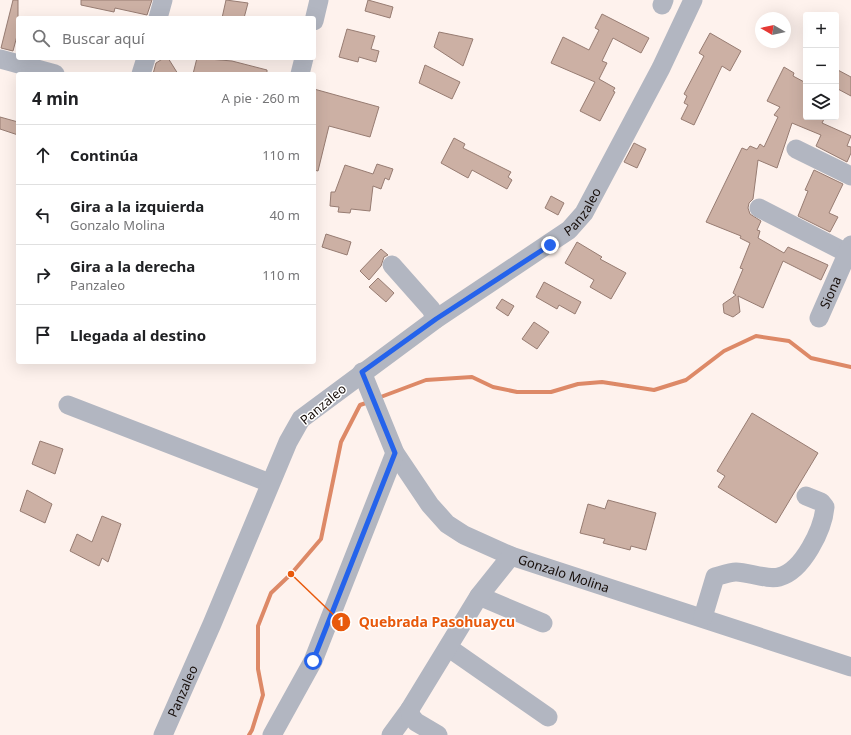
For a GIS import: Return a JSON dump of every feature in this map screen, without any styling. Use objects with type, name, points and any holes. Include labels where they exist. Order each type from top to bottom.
[{"type":"street","points":[[159,16],[163,0]]},
{"type":"street","points":[[315,16],[319,0]]},
{"type":"street","name":"Panzaleo","points":[[163,735],[212,624],[288,442],[302,419],[362,372],[436,319],[550,245],[569,230],[584,213],[661,68],[693,0]]},
{"type":"street","points":[[0,59],[48,72]]},
{"type":"street","points":[[142,72],[146,60]]},
{"type":"street","points":[[300,72],[304,60]]},
{"type":"street","points":[[796,149],[851,176]]},
{"type":"street","points":[[759,208],[849,249]]},
{"type":"street","name":"Siona","points":[[820,318],[849,249]]},
{"type":"street","points":[[392,265],[431,308],[436,319]]},
{"type":"street","name":"Gonzalo Molina","points":[[362,372],[395,453],[430,505],[447,524],[464,535],[511,556],[703,617],[851,667]]},
{"type":"street","points":[[68,405],[270,483]]},
{"type":"street","points":[[272,735],[313,661],[395,453]]},
{"type":"street","points":[[703,617],[715,577],[735,572],[779,577],[791,570],[804,559],[818,533],[825,507],[821,502],[806,496]]},
{"type":"street","points":[[391,735],[410,709],[449,648],[479,596],[511,556]]},
{"type":"street","points":[[479,596],[543,623]]},
{"type":"street","points":[[449,648],[548,716]]},
{"type":"street","points":[[410,709],[410,716],[416,722],[438,735]]},
{"type":"building","points":[[13,0],[18,0],[16,40],[13,51],[1,48]]},
{"type":"building","points":[[81,0],[152,0],[147,15],[115,8],[114,12],[81,5]]},
{"type":"building","points":[[226,0],[248,3],[245,16],[222,16]]},
{"type":"building","points":[[368,0],[393,7],[390,18],[365,11]]},
{"type":"building","points":[[602,14],[649,38],[641,53],[613,38],[602,61],[607,63],[599,79],[615,88],[613,91],[615,92],[600,121],[580,111],[595,82],[551,63],[563,37],[589,50],[599,30],[595,28]]},
{"type":"building","points":[[347,29],[375,36],[371,49],[379,51],[376,62],[359,57],[358,62],[339,57]]},
{"type":"building","points":[[439,32],[473,39],[463,66],[434,47]]},
{"type":"building","points":[[710,33],[741,51],[730,71],[722,66],[694,125],[681,119],[688,105],[684,103],[687,96],[684,94],[704,56],[699,53]]},
{"type":"building","points":[[161,60],[169,60],[177,72],[154,72],[156,63]]},
{"type":"building","points":[[196,60],[232,61],[267,70],[267,72],[194,72]]},
{"type":"building","points":[[425,65],[460,82],[452,99],[419,83]]},
{"type":"building","points":[[784,67],[794,73],[793,76],[803,81],[803,120],[824,120],[822,123],[851,136],[847,146],[851,147],[851,153],[847,162],[816,146],[821,135],[792,123],[777,168],[758,160],[753,199],[749,203],[748,208],[750,214],[761,221],[757,230],[760,231],[758,238],[784,253],[788,247],[828,265],[821,280],[783,261],[763,308],[738,296],[740,312],[733,317],[724,313],[723,304],[736,295],[733,293],[743,269],[740,268],[750,243],[740,238],[741,236],[706,222],[742,148],[747,150],[750,146],[757,149],[760,144],[764,147],[778,117],[774,115],[780,107],[767,101]]},
{"type":"building","points":[[839,71],[851,77],[851,96],[839,90]]},
{"type":"building","points":[[316,90],[379,107],[370,137],[329,126],[318,171],[316,170]]},
{"type":"building","points":[[0,117],[16,121],[16,134],[0,129]]},
{"type":"building","points":[[454,138],[465,144],[463,148],[511,172],[508,177],[512,180],[507,189],[472,170],[468,178],[441,163]]},
{"type":"building","points":[[634,143],[646,149],[637,168],[624,162]]},
{"type":"building","points":[[377,164],[393,169],[389,180],[385,178],[381,189],[373,186],[370,211],[351,209],[350,213],[338,212],[339,207],[330,206],[331,192],[335,192],[345,165],[373,174]]},
{"type":"building","points":[[814,170],[843,184],[829,213],[838,217],[830,232],[798,216],[808,191],[805,190]]},
{"type":"building","points":[[551,196],[564,203],[558,215],[545,208]]},
{"type":"building","points":[[326,234],[351,242],[347,255],[322,247]]},
{"type":"building","points":[[577,242],[602,257],[600,259],[626,273],[611,299],[590,287],[594,280],[565,263]]},
{"type":"building","points":[[381,249],[388,255],[384,257],[381,266],[369,280],[360,271]]},
{"type":"building","points":[[378,278],[394,293],[386,302],[369,287]]},
{"type":"building","points":[[544,282],[581,302],[575,314],[559,305],[557,309],[536,297]]},
{"type":"building","points":[[502,299],[514,306],[508,316],[496,308]]},
{"type":"building","points":[[534,322],[549,332],[537,349],[522,339]]},
{"type":"building","points":[[752,413],[818,453],[776,523],[718,487],[725,476],[717,471]]},
{"type":"building","points":[[40,441],[63,449],[55,474],[32,464]]},
{"type":"building","points":[[27,490],[52,504],[45,523],[20,511]]},
{"type":"building","points":[[608,500],[656,513],[646,550],[631,546],[630,550],[603,543],[605,539],[580,533],[588,504],[605,509]]},
{"type":"building","points":[[102,516],[121,524],[108,562],[102,558],[99,566],[70,551],[77,534],[92,542]]},
{"type":"waterway","points":[[378,398],[426,380],[472,377],[493,387],[517,392],[551,392],[578,384],[602,382],[654,390],[686,380],[724,351],[756,336],[789,341],[811,358],[851,367]]},
{"type":"waterway","points":[[249,735],[263,695],[258,669],[258,626],[271,593],[291,574],[321,539],[341,442],[360,405],[369,402]]},
{"type":"place","name":"Quebrada Pasohuaycu","points":[[291,574]]},
{"type":"route","points":[[313,661],[395,453],[362,372],[436,319],[550,245]]}]
